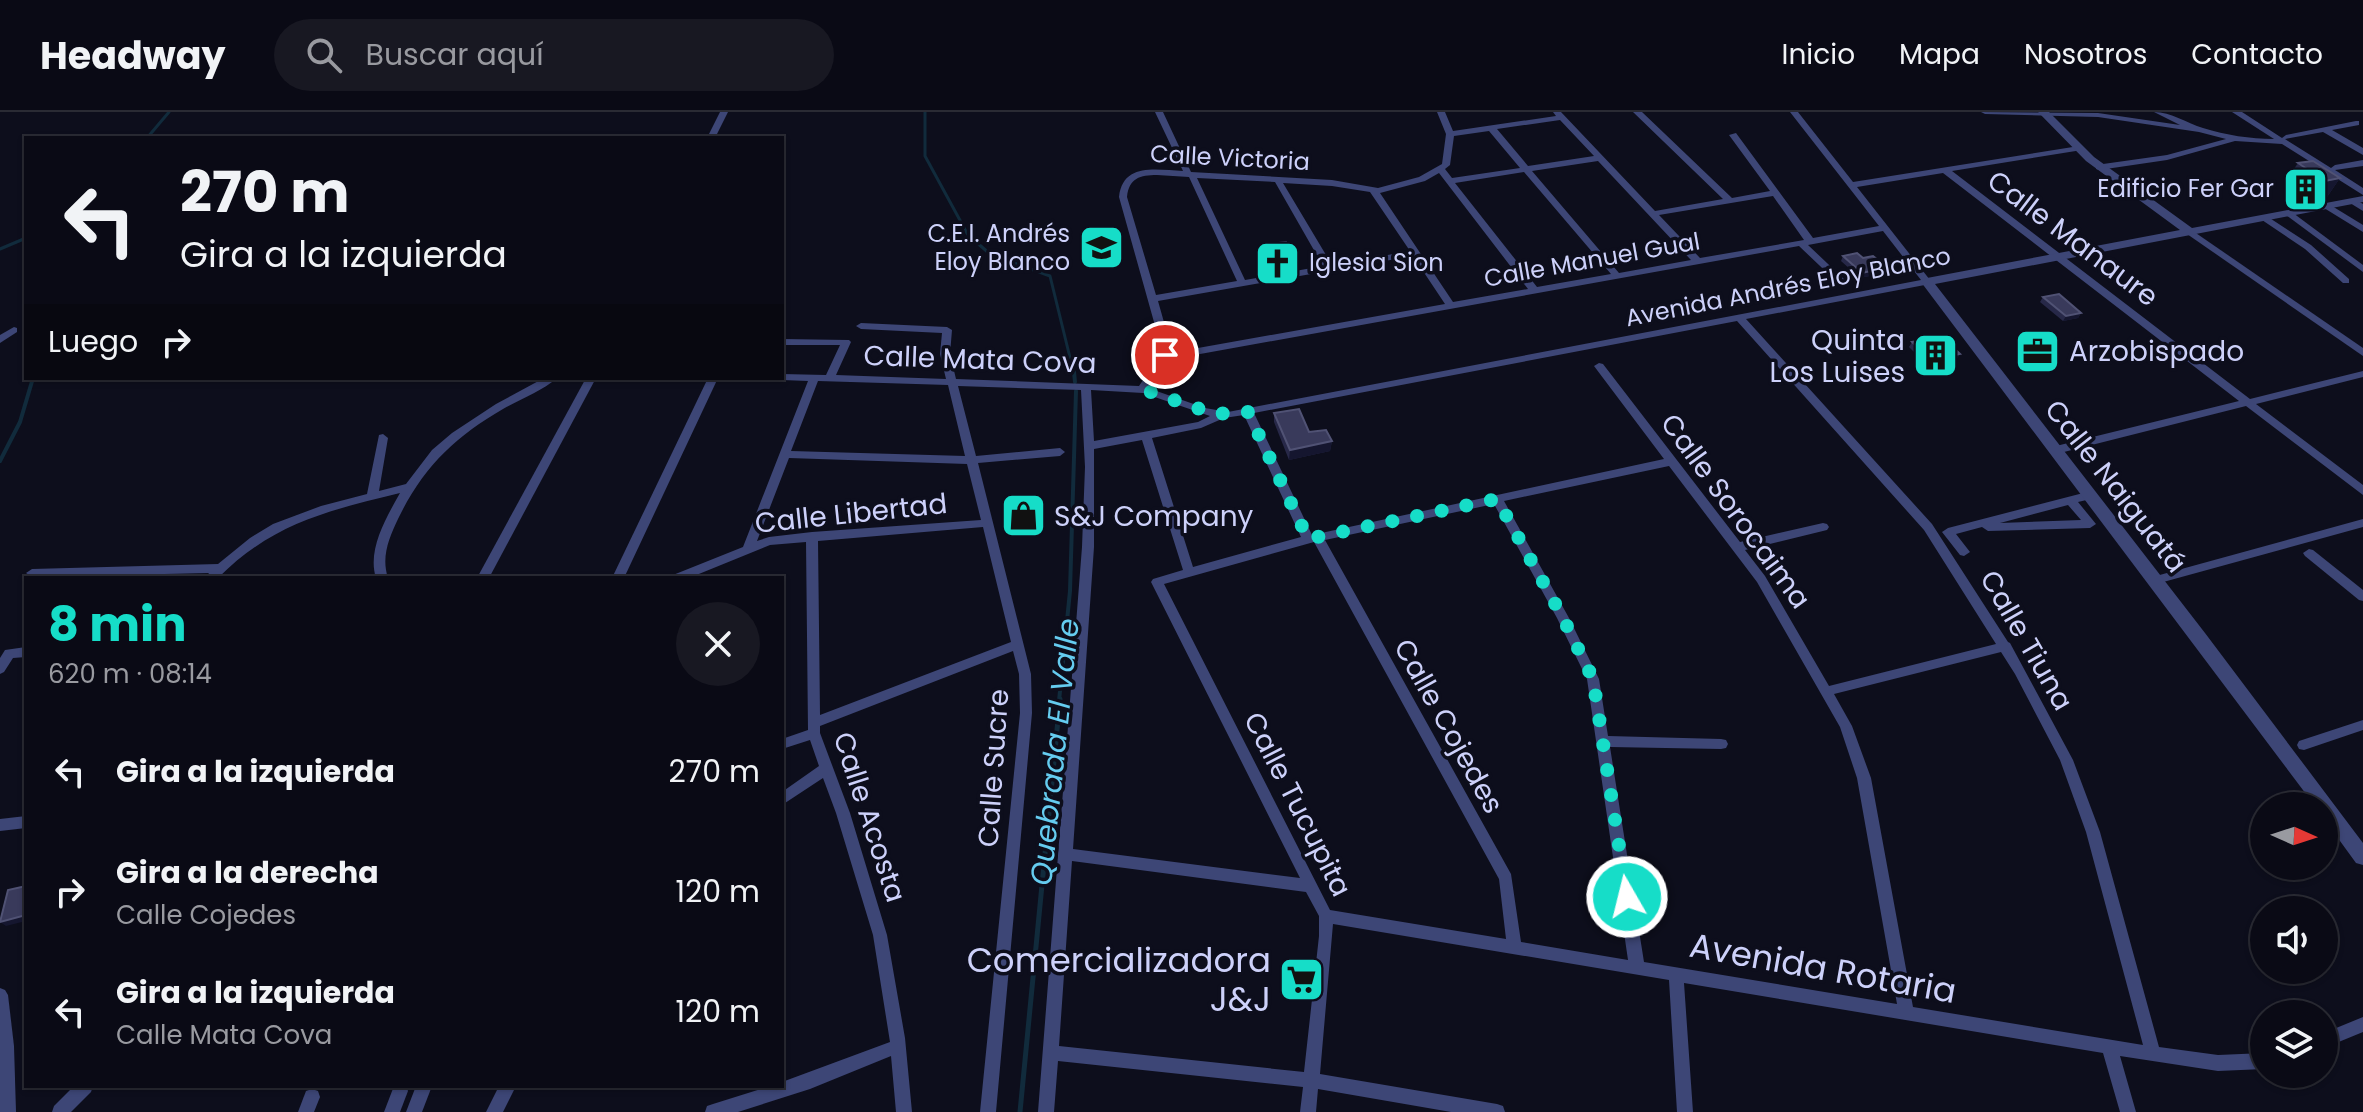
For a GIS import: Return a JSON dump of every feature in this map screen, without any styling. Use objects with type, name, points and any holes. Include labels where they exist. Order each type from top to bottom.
[{"type":"street","points":[[712,136],[724,112]]},
{"type":"street","points":[[1159,112],[1242,283]]},
{"type":"street","points":[[1441,112],[1450,134],[1448,162],[1441,170],[1535,291]]},
{"type":"street","points":[[1637,112],[1729,200]]},
{"type":"street","name":"Calle Naiguatá","points":[[1794,112],[2156,580],[2363,857]]},
{"type":"street","points":[[1985,112],[2098,115],[2197,130],[2231,140]]},
{"type":"street","points":[[2158,112],[2197,130]]},
{"type":"street","points":[[2236,112],[2286,140],[2360,200]]},
{"type":"street","points":[[2044,113],[2099,167],[2363,353]]},
{"type":"street","points":[[1450,134],[1560,115],[1697,261]]},
{"type":"street","points":[[2099,167],[2167,157],[2231,140],[2286,140],[2356,123]]},
{"type":"street","points":[[1491,128],[1617,276]]},
{"type":"street","points":[[2324,129],[2363,152]]},
{"type":"street","points":[[1733,135],[1775,193],[1805,242],[1843,283]]},
{"type":"street","points":[[1852,185],[2079,148]]},
{"type":"street","points":[[1450,181],[1599,158]]},
{"type":"street","points":[[2335,168],[2363,163]]},
{"type":"street","name":"Calle Victoria","points":[[1164,357],[1165,341],[1125,206],[1124,185],[1129,178],[1137,174],[1190,174],[1332,183],[1373,190],[1392,188],[1441,170]]},
{"type":"street","name":"Calle Manaure","points":[[1945,170],[2363,491]]},
{"type":"street","points":[[1277,179],[1329,268]]},
{"type":"street","points":[[1373,190],[1451,306]]},
{"type":"street","points":[[1652,214],[1775,193]]},
{"type":"street","name":"Avenida Andrés Eloy Blanco","points":[[1221,415],[2360,200]]},
{"type":"street","points":[[2327,206],[2363,229]]},
{"type":"street","points":[[2289,213],[2362,266]]},
{"type":"street","points":[[2265,218],[2308,247],[2346,281]]},
{"type":"street","name":"Calle Manuel Gual","points":[[1164,357],[1885,228]]},
{"type":"street","points":[[1152,299],[1415,253]]},
{"type":"street","name":"Calle Tiuna","points":[[1739,318],[1928,527],[2006,646],[2049,724],[2083,804],[2153,1054]]},
{"type":"street","name":"Calle Sucre","points":[[861,326],[947,330],[945,354],[1025,674],[1026,713],[988,1112]]},
{"type":"street","points":[[0,340],[14,330]]},
{"type":"street","points":[[784,342],[846,342],[829,379]]},
{"type":"street","name":"Calle Sorocaima","points":[[1586,348],[1768,589],[1828,691],[1861,761],[1906,1012]]},
{"type":"street","points":[[1142,389],[1164,357]]},
{"type":"street","points":[[2056,450],[2363,374]]},
{"type":"street","name":"Calle Mata Cova","points":[[784,377],[1142,389],[1192,408],[1221,415]]},
{"type":"street","points":[[749,547],[814,378]]},
{"type":"street","points":[[381,576],[378,565],[383,542],[406,488],[443,444],[548,380]]},
{"type":"street","points":[[484,576],[590,380]]},
{"type":"street","points":[[619,576],[712,380]]},
{"type":"street","points":[[1046,1112],[1053,1053],[1088,547],[1086,386]]},
{"type":"street","name":"Calle Cojedes","points":[[1248,412],[1313,538],[1506,878],[1514,946]]},
{"type":"street","points":[[1089,446],[1207,424],[1221,415]]},
{"type":"street","points":[[1146,437],[1189,572],[1313,538],[1673,461]]},
{"type":"street","points":[[372,497],[383,438]]},
{"type":"street","points":[[785,454],[972,460],[1060,452]]},
{"type":"street","points":[[213,576],[245,544],[279,525],[406,488]]},
{"type":"street","points":[[1964,552],[1948,532],[2091,495]]},
{"type":"street","points":[[1497,499],[1589,669],[1596,692],[1637,967]]},
{"type":"street","points":[[1963,528],[2090,524],[2070,500]]},
{"type":"street","name":"Calle Libertad","points":[[682,576],[769,541],[988,523]]},
{"type":"street","points":[[2156,580],[2363,523]]},
{"type":"street","points":[[1738,547],[1823,527]]},
{"type":"street","name":"Calle Acosta","points":[[812,536],[814,728],[880,935],[898,1046],[904,1112]]},
{"type":"street","points":[[2309,553],[2363,597]]},
{"type":"street","points":[[32,573],[221,568]]},
{"type":"street","name":"Calle Tucupita","points":[[1189,572],[1157,582],[1326,916],[1308,1112]]},
{"type":"street","points":[[784,743],[1018,644]]},
{"type":"street","points":[[1828,691],[2006,646]]},
{"type":"street","points":[[0,669],[9,653],[24,652]]},
{"type":"street","points":[[2304,745],[2363,725]]},
{"type":"street","points":[[1603,741],[1721,744]]},
{"type":"street","points":[[784,798],[827,768]]},
{"type":"street","points":[[0,825],[24,822]]},
{"type":"street","points":[[1067,854],[1311,886]]},
{"type":"street","name":"Avenida Rotaria","points":[[1326,916],[2153,1054],[2218,1063],[2250,1062]]},
{"type":"street","points":[[1676,973],[1685,1112]]},
{"type":"street","points":[[0,995],[6,1046],[8,1112]]},
{"type":"street","points":[[2338,1035],[2363,1024]]},
{"type":"street","points":[[713,1112],[781,1091],[898,1046]]},
{"type":"street","points":[[2109,1046],[2128,1112]]},
{"type":"street","points":[[1053,1053],[1311,1080],[1497,1112]]},
{"type":"street","points":[[60,1112],[83,1088]]},
{"type":"street","points":[[414,1112],[423,1088]]},
{"type":"street","points":[[494,1112],[507,1088]]},
{"type":"street","points":[[392,1112],[400,1091]]},
{"type":"building","points":[[2313,161],[2340,178],[2325,181],[2298,163]]},
{"type":"building","points":[[1286,242],[1294,259],[1271,263],[1263,245]]},
{"type":"building","points":[[1857,253],[1863,258],[1873,256],[1883,264],[1872,266],[1876,270],[1862,273],[1843,256]]},
{"type":"building","points":[[2059,294],[2081,313],[2066,316],[2043,297]]},
{"type":"building","points":[[1944,339],[1960,354],[1930,360],[1912,342]]},
{"type":"building","points":[[1299,409],[1309,432],[1326,430],[1332,441],[1290,450],[1274,413]]},
{"type":"building","points":[[24,886],[24,916],[0,922],[8,890]]},
{"type":"waterway","points":[[149,136],[169,112]]},
{"type":"waterway","name":"Quebrada El Valle","points":[[925,112],[925,156],[968,235],[990,254],[1050,276],[1074,374]]},
{"type":"waterway","points":[[0,249],[24,239]]},
{"type":"waterway","name":"Quebrada El Valle","points":[[1074,372],[1075,382]]},
{"type":"waterway","points":[[0,461],[20,422],[32,380]]},
{"type":"waterway","name":"Quebrada El Valle","points":[[1059,701],[1070,591],[1076,391]]},
{"type":"waterway","name":"Quebrada El Valle","points":[[1020,1112],[1060,699]]},
{"type":"place","name":"Edificio Fer Gar","points":[[2305,189]]},
{"type":"place","name":"C.E.I. Andrés Eloy Blanco","points":[[1101,248]]},
{"type":"place","name":"Iglesia Sion","points":[[1278,263]]},
{"type":"place","name":"Arzobispado","points":[[2038,351]]},
{"type":"place","name":"Quinta Los Luises","points":[[1936,356]]},
{"type":"place","name":"S&J Company","points":[[1023,516]]},
{"type":"place","name":"Comercializadora J&J","points":[[1302,980]]},
{"type":"route","points":[[1165,355],[1142,389],[1214,414],[1248,412],[1308,539],[1497,499],[1593,679],[1627,897]]}]
